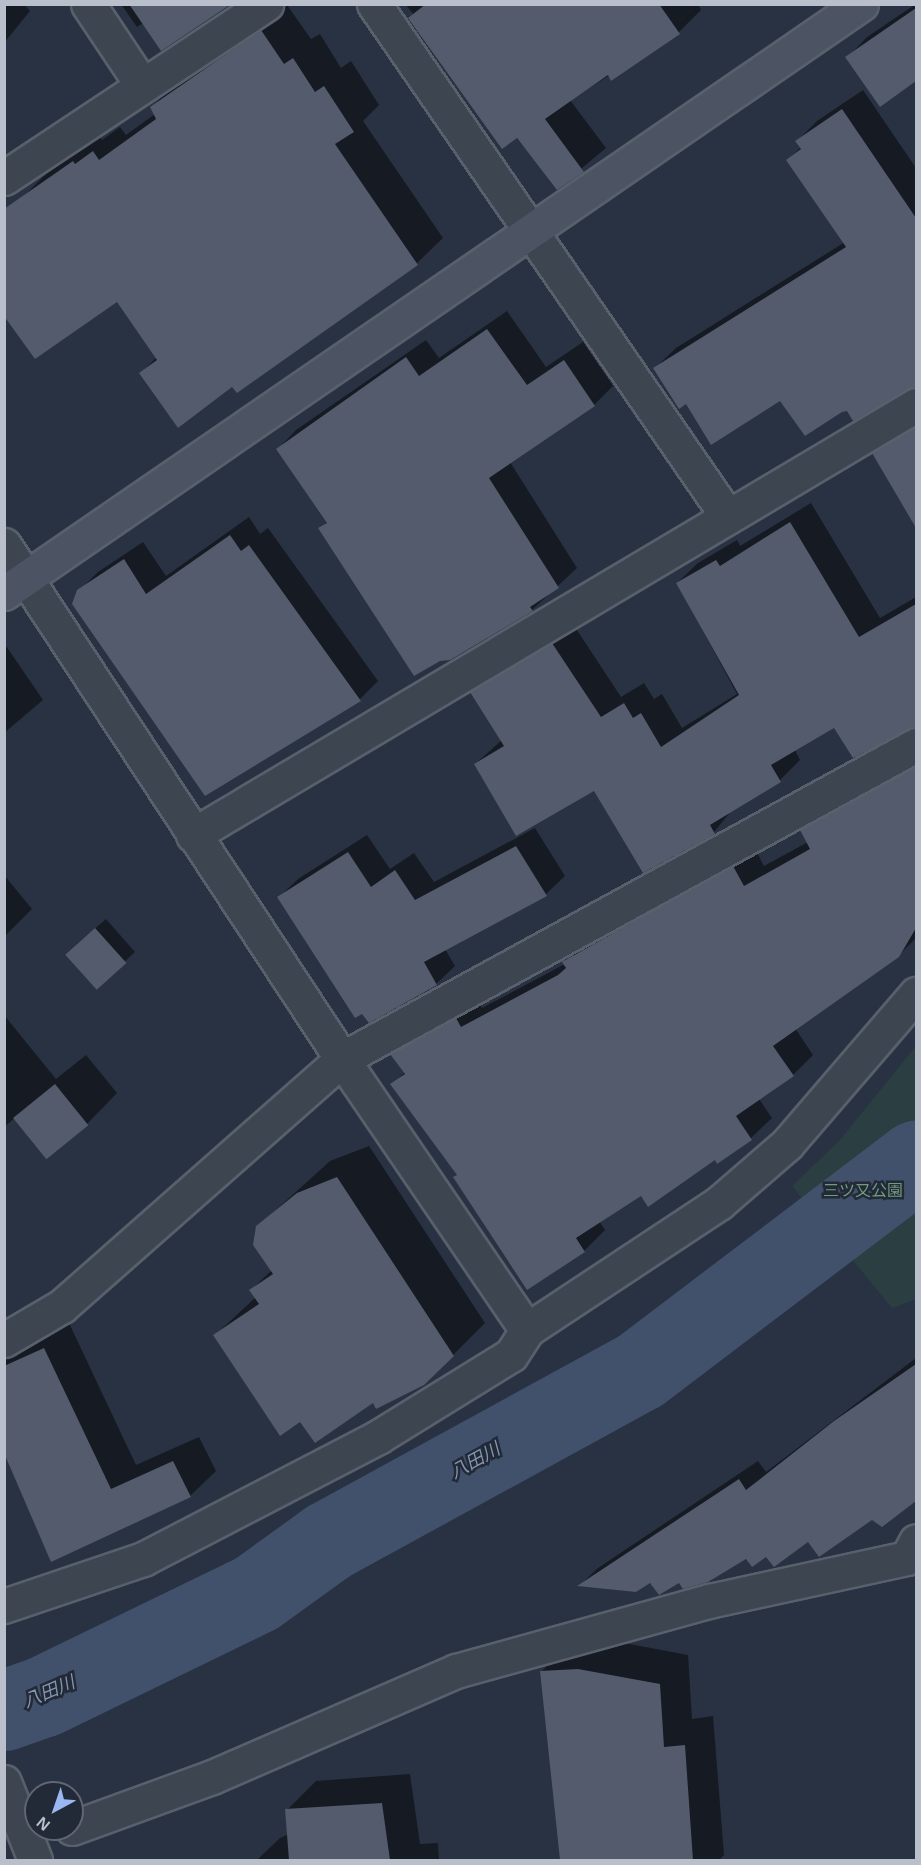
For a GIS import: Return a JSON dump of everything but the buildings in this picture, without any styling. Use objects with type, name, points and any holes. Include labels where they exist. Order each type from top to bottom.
[{"type":"street","points":[[88,4],[142,85]]},
{"type":"street","points":[[4,178],[266,4]]},
{"type":"street","points":[[375,4],[728,517]]},
{"type":"street","points":[[15,585],[861,4]]},
{"type":"street","points":[[193,835],[916,405]]},
{"type":"street","points":[[4,545],[15,585],[193,835],[527,1330]]},
{"type":"street","points":[[4,1340],[62,1306],[342,1059],[916,745]]},
{"type":"street","points":[[4,1606],[143,1559],[367,1442],[512,1355],[527,1330],[719,1203],[787,1144],[916,994]]},
{"type":"street","points":[[84,1824],[212,1777],[456,1671],[709,1601],[913,1554]]},
{"type":"street","points":[[6,1786],[32,1852],[51,1841]]},
{"type":"green space","name":"三ツ又公園","points":[[916,1046],[916,1299],[892,1308],[792,1186],[840,1140]]},
{"type":"waterway","name":"八田川","points":[[4,1710],[44,1696],[256,1593],[328,1541],[639,1371],[916,1161]]}]
